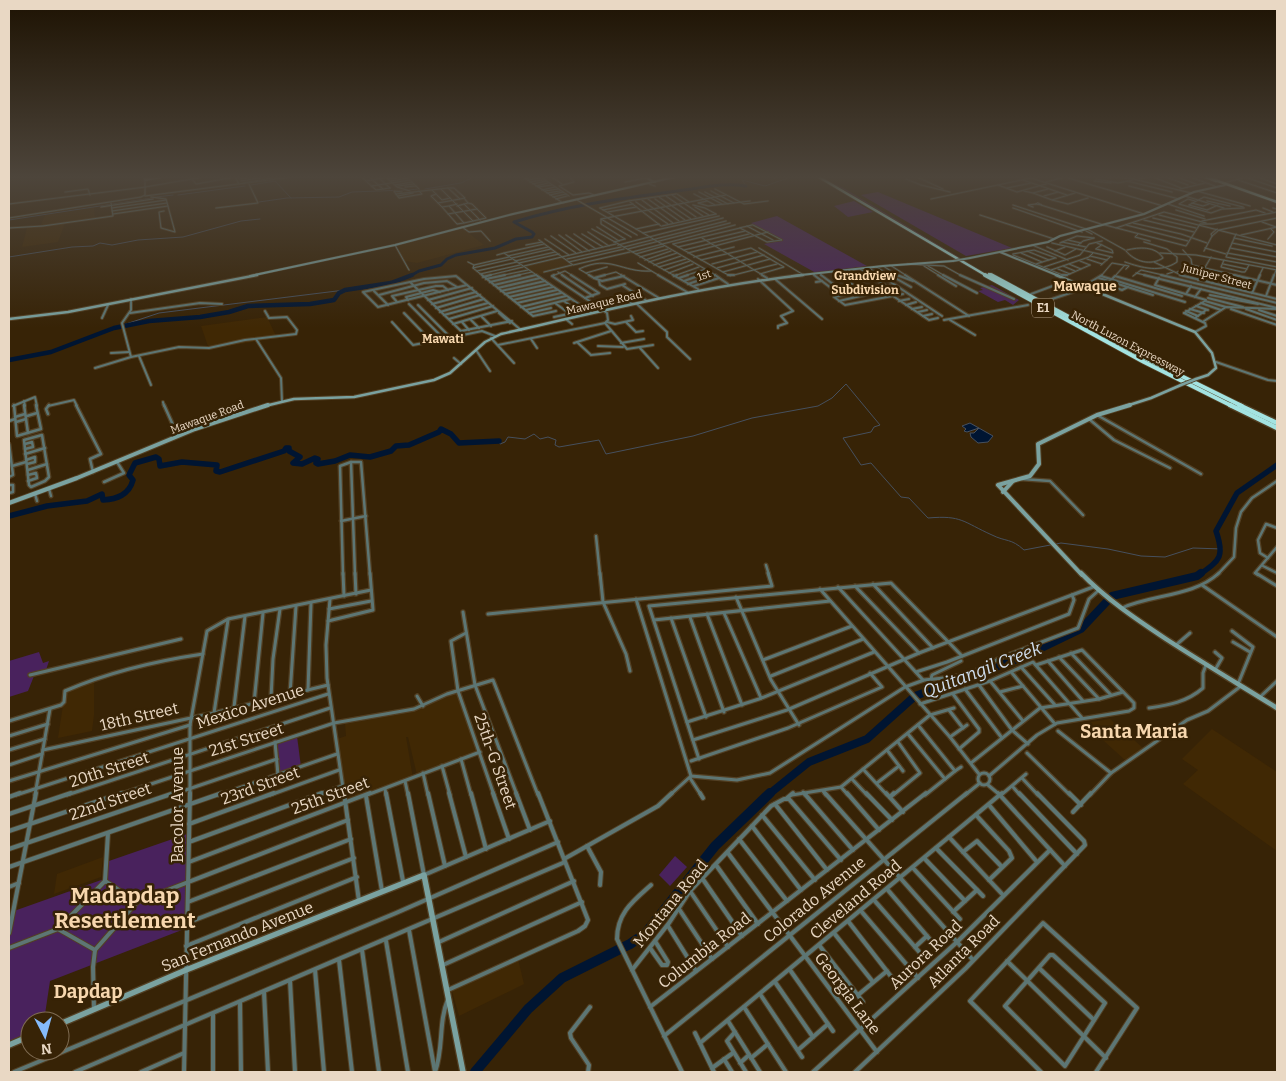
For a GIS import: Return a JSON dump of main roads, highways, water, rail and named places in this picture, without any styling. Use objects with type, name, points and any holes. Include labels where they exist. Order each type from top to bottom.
[{"type":"highway","name":"North Luzon Expressway","points":[[903,226],[1035,304],[1147,363],[1277,426]]},
{"type":"highway","name":"North Luzon Expressway","points":[[909,226],[1074,320],[1277,426]]},
{"type":"main road","name":"Mawaque Road","points":[[9,503],[101,469],[188,432],[282,401],[339,399],[363,396],[434,380],[450,373],[491,336],[587,317],[605,311],[624,308],[628,304],[698,289],[758,279],[814,275],[890,265],[953,261]]},
{"type":"main road","points":[[1052,545],[999,488],[1000,483],[1030,476],[1039,464],[1038,444],[1097,415],[1151,398],[1181,385]]},
{"type":"main road","points":[[1003,492],[1014,481]]},
{"type":"main road","name":"San Fernando Avenue","points":[[70,1020],[186,970],[424,875]]},
{"type":"water","points":[[970,423],[979,428],[967,432],[964,431],[966,429],[962,426]]},
{"type":"water","points":[[979,428],[993,436],[988,442],[978,443],[971,437],[970,433],[974,433]]},
{"type":"waterway","points":[[9,257],[72,247],[93,246],[100,243],[112,245],[138,240],[183,237],[221,226]]},
{"type":"waterway","points":[[411,275],[419,271],[441,265],[447,259],[456,255],[495,248],[516,239],[532,237],[534,234],[522,226]]},
{"type":"waterway","points":[[9,360],[51,352],[114,328],[149,321],[200,317],[229,312],[248,306],[310,304],[334,300],[339,293],[345,290],[391,283],[411,275]]},
{"type":"waterway","points":[[114,328],[159,313],[345,290]]},
{"type":"waterway","points":[[499,441],[500,444],[505,442],[508,437],[525,439],[534,434],[540,439],[548,437],[556,440],[555,445],[559,447],[599,440],[606,454],[693,436],[752,418],[818,406],[832,398],[846,384],[880,425],[874,427],[871,432],[843,438],[861,465],[871,463],[901,497],[909,498],[928,518],[939,517],[962,520],[1012,542],[1024,550],[1061,543],[1108,549],[1141,556],[1165,557],[1193,548],[1222,549]]},
{"type":"waterway","points":[[9,516],[47,506],[87,501],[102,494],[103,500],[118,497],[129,489],[133,480],[129,475],[135,463],[156,457],[159,459],[160,466],[182,462],[217,465],[216,471],[220,472],[284,451],[286,448],[289,448],[289,451],[300,457],[293,463],[302,464],[315,458],[318,459],[316,463],[318,464],[335,461],[350,455],[370,457],[391,451],[396,446],[409,445],[439,432],[441,429],[451,434],[459,443],[499,441]]},
{"type":"waterway","name":"Quitangil Creek","points":[[1199,575],[1219,557],[1220,547],[1216,531],[1237,493],[1277,465]]},
{"type":"waterway","name":"Quitangil Creek","points":[[768,795],[809,762],[867,739],[915,696],[1023,657],[1081,629],[1112,596],[1197,576],[1201,573]]},
{"type":"waterway","name":"Quitangil Creek","points":[[475,1072],[528,1009],[562,978],[630,944],[645,934],[715,846],[770,793]]},
{"type":"district","name":"Grandview Subdivision","points":[[865,283]]},
{"type":"district","name":"Mawaque","points":[[1085,286]]},
{"type":"district","name":"Mawati","points":[[443,339]]},
{"type":"district","name":"Santa Maria","points":[[1134,731]]},
{"type":"district","name":"Madapdap Resettlement","points":[[125,908]]},
{"type":"district","name":"Dapdap","points":[[88,991]]}]
